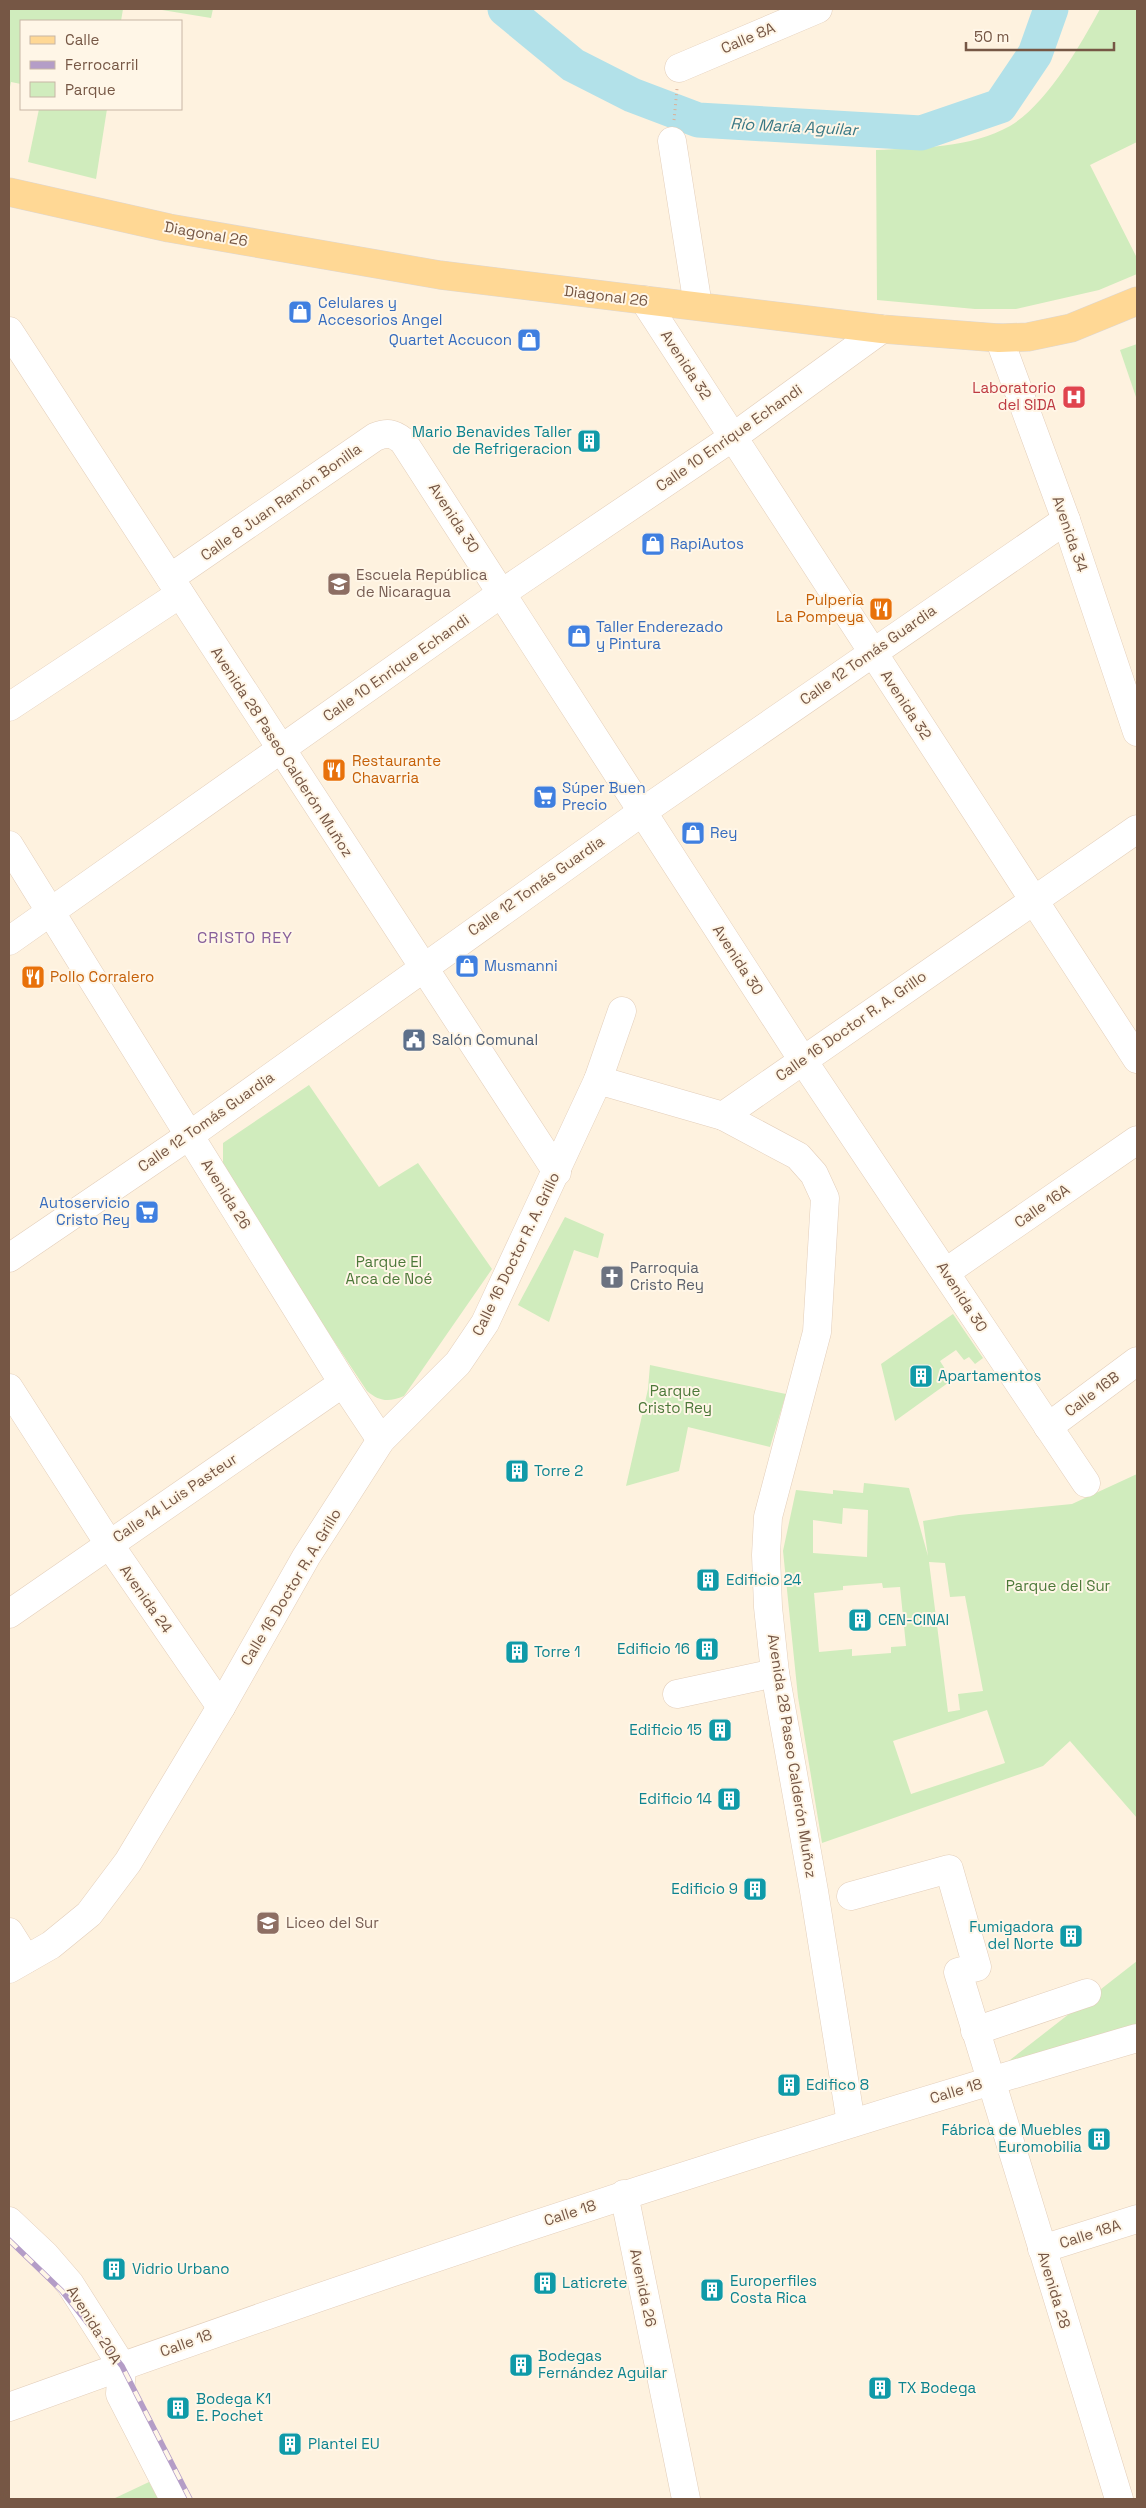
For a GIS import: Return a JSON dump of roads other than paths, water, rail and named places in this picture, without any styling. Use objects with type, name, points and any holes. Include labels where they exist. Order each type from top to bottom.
[{"type":"main road","name":"Diagonal 26","points":[[11,191],[169,228],[440,275],[882,329],[999,338],[1028,336],[1071,328],[1137,302]]},
{"type":"street","name":"Calle 8A","points":[[679,68],[808,11]]},
{"type":"street","points":[[672,140],[698,306]]},
{"type":"street","name":"Avenida 32","points":[[644,300],[1137,1058]]},
{"type":"street","name":"Calle 10 Enrique Echandi","points":[[9,941],[502,593],[733,437],[882,329]]},
{"type":"street","name":"Avenida 28 Paseo Calderón Muñoz","points":[[9,331],[557,1172]]},
{"type":"street","name":"Avenida 34","points":[[999,338],[1066,520],[1137,732]]},
{"type":"street","name":"Calle 8 Juan Ramón Bonilla","points":[[9,707],[375,437],[385,433],[394,435]]},
{"type":"street","name":"Avenida 30","points":[[394,435],[403,441],[802,1060],[1086,1483]]},
{"type":"street","name":"Calle 12 Tomás Guardia","points":[[9,1258],[190,1135],[422,967],[642,812],[1066,520]]},
{"type":"street","name":"Calle 16 Doctor R. A. Grillo","points":[[723,1116],[1137,829]]},
{"type":"street","name":"Avenida 26","points":[[9,845],[343,1383],[381,1440]]},
{"type":"street","name":"Calle 16 Doctor R. A. Grillo","points":[[17,1964],[51,1945],[89,1914],[128,1862],[221,1707],[306,1557],[381,1440],[458,1363],[485,1323],[557,1172],[598,1080],[622,1011]]},
{"type":"street","points":[[598,1080],[723,1116]]},
{"type":"street","name":"Avenida 28 Paseo Calderón Muñoz","points":[[723,1116],[798,1156],[814,1174],[825,1198],[817,1332],[768,1517],[766,1555],[768,1607],[776,1673],[814,1891],[851,2123]]},
{"type":"street","name":"Calle 16A","points":[[946,1272],[1137,1140]]},
{"type":"street","name":"Calle 16B","points":[[1048,1427],[1137,1360]]},
{"type":"street","name":"Calle 14 Luis Pasteur","points":[[9,1614],[343,1383]]},
{"type":"street","name":"Avenida 24","points":[[9,1388],[109,1544],[221,1707]]},
{"type":"street","points":[[676,1694],[776,1673]]},
{"type":"street","name":"Avenida 28","points":[[851,1896],[949,1869],[977,1968],[958,1972],[1119,2499]]},
{"type":"street","points":[[9,1932],[17,1964]]},
{"type":"street","points":[[975,2031],[1086,1993]]},
{"type":"street","name":"Calle 18","points":[[9,2407],[341,2288],[624,2194],[851,2123],[1137,2038]]},
{"type":"street","name":"Avenida 26","points":[[624,2194],[686,2499]]},
{"type":"street","name":"Calle 18A","points":[[1042,2249],[1137,2219]]},
{"type":"street","name":"Avenida 20A","points":[[9,2221],[45,2255],[70,2284],[122,2366],[120,2394],[174,2499]]},
{"type":"street","points":[[1119,2499],[1137,2495]]},
{"type":"waterway","name":"Río María Aguilar","points":[[505,9],[573,65],[632,95],[698,120],[921,133],[1000,106],[1035,54],[1051,9]]},
{"type":"railway","points":[[9,2240],[62,2291],[122,2366],[190,2499]]},
{"type":"place","name":"Celulares y Accesorios Angel","points":[[300,312]]},
{"type":"place","name":"Quartet Accucon","points":[[529,340]]},
{"type":"place","name":"Laboratorio del SIDA","points":[[1074,397]]},
{"type":"place","name":"Mario Benavides Taller de Refrigeracion","points":[[589,441]]},
{"type":"place","name":"RapiAutos","points":[[653,544]]},
{"type":"place","name":"Escuela República de Nicaragua","points":[[339,584]]},
{"type":"place","name":"Pulpería La Pompeya","points":[[881,609]]},
{"type":"place","name":"Taller Enderezado y Pintura","points":[[579,636]]},
{"type":"place","name":"Restaurante Chavarria","points":[[334,770]]},
{"type":"place","name":"Súper Buen Precio","points":[[545,797]]},
{"type":"place","name":"Rey","points":[[693,833]]},
{"type":"place","name":"Musmanni","points":[[467,966]]},
{"type":"place","name":"Pollo Corralero","points":[[33,977]]},
{"type":"place","name":"Salón Comunal","points":[[414,1040]]},
{"type":"place","name":"Autoservicio Cristo Rey","points":[[147,1212]]},
{"type":"place","name":"Parroquia Cristo Rey","points":[[612,1277]]},
{"type":"place","name":"Apartamentos","points":[[921,1376]]},
{"type":"place","name":"Torre 2","points":[[517,1471]]},
{"type":"place","name":"Edificio 24","points":[[708,1580]]},
{"type":"place","name":"CEN-CINAI","points":[[860,1620]]},
{"type":"place","name":"Edificio 16","points":[[707,1649]]},
{"type":"place","name":"Torre 1","points":[[517,1652]]},
{"type":"place","name":"Edificio 15","points":[[720,1730]]},
{"type":"place","name":"Edificio 14","points":[[729,1799]]},
{"type":"place","name":"Edificio 9","points":[[755,1889]]},
{"type":"place","name":"Liceo del Sur","points":[[268,1923]]},
{"type":"place","name":"Fumigadora del Norte","points":[[1071,1936]]},
{"type":"place","name":"Edifico 8","points":[[789,2085]]},
{"type":"place","name":"Fábrica de Muebles Euromobilia","points":[[1099,2139]]},
{"type":"place","name":"Vidrio Urbano","points":[[114,2269]]},
{"type":"place","name":"Laticrete","points":[[545,2283]]},
{"type":"place","name":"Europerfiles Costa Rica","points":[[712,2290]]},
{"type":"place","name":"Bodegas Fernández Aguilar","points":[[521,2365]]},
{"type":"place","name":"TX Bodega","points":[[880,2388]]},
{"type":"place","name":"Bodega K1 E. Pochet","points":[[178,2408]]},
{"type":"place","name":"Plantel EU","points":[[290,2444]]},
{"type":"district","name":"CRISTO REY","points":[[245,937]]},
{"type":"park label","name":"Parque El Arca de Noé","points":[[389,1270]]},
{"type":"park label","name":"Parque Cristo Rey","points":[[675,1400]]},
{"type":"park label","name":"Parque del Sur","points":[[1058,1586]]}]
